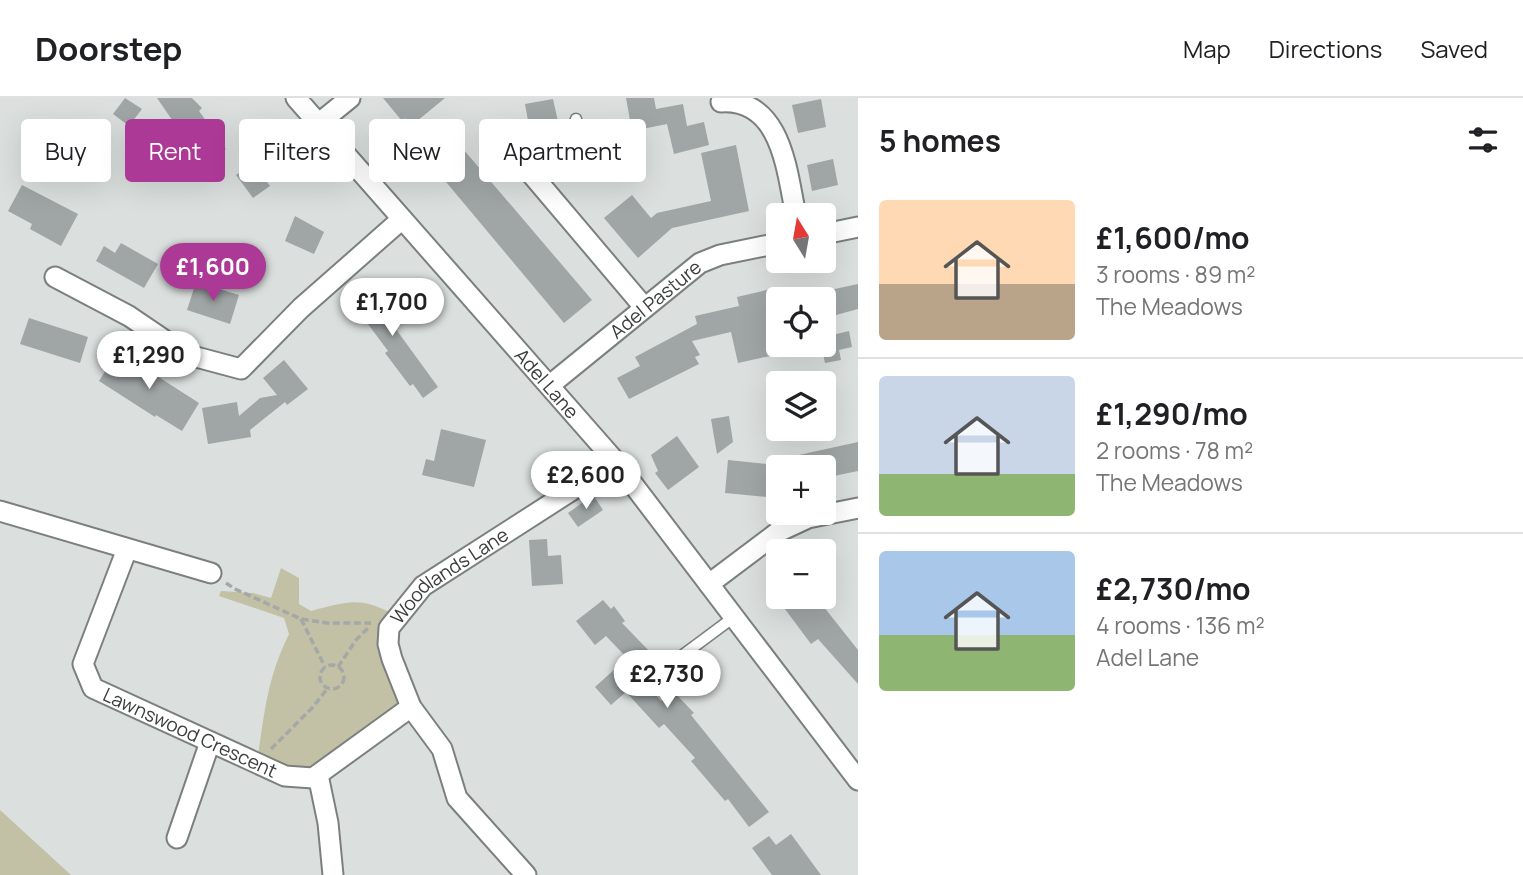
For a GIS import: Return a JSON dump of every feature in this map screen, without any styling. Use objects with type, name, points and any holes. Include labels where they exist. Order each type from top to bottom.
[{"type":"street","name":"Adel Lane","points":[[296,98],[314,119]]},
{"type":"street","points":[[324,119],[350,98]]},
{"type":"street","points":[[721,102],[727,100],[751,103],[765,111],[777,131],[793,203]]},
{"type":"street","name":"Adel Lane","points":[[355,166],[617,462],[858,780]]},
{"type":"street","points":[[539,183],[645,307]]},
{"type":"street","points":[[55,277],[129,316],[185,354],[241,369],[301,308],[402,219]]},
{"type":"street","points":[[836,231],[858,227]]},
{"type":"street","name":"Adel Pasture","points":[[550,386],[700,262],[766,246]]},
{"type":"street","name":"Woodlands Lane","points":[[526,875],[457,797],[442,749],[411,706],[381,626],[423,586],[617,462]]},
{"type":"street","points":[[709,584],[778,532],[808,518],[858,508]]},
{"type":"street","points":[[0,511],[211,573]]},
{"type":"street","name":"Lawnswood Crescent","points":[[127,549],[83,664],[93,688],[285,776],[313,778],[318,775]]},
{"type":"street","points":[[333,875],[328,822],[318,775],[411,706]]},
{"type":"street","points":[[177,838],[210,742]]},
{"type":"lane","points":[[653,666],[664,669],[734,617]]},
{"type":"path","points":[[211,573],[235,589],[301,619],[381,626]]},
{"type":"path","points":[[301,619],[325,667]]},
{"type":"path","points":[[338,667],[356,640],[381,626]]},
{"type":"path","points":[[325,667],[338,667],[344,675],[343,683],[337,688],[327,689],[322,685],[319,678],[325,667]]},
{"type":"path","points":[[257,763],[313,707],[327,689]]},
{"type":"green space","points":[[281,568],[299,578],[299,604],[311,611],[355,602],[374,606],[398,617],[389,628],[411,707],[313,778],[257,763],[271,681],[289,634],[284,618],[219,596],[221,591],[253,593],[271,598]]},
{"type":"green space","points":[[0,810],[71,875],[0,875]]},
{"type":"building","points":[[125,98],[142,109],[134,119],[125,119],[125,123],[113,114]]},
{"type":"building","points":[[157,98],[192,98],[202,108],[199,111],[205,119],[171,119]]},
{"type":"building","points":[[383,98],[445,98],[420,119],[400,119]]},
{"type":"building","points":[[626,98],[654,98],[656,109],[683,104],[687,126],[704,122],[709,145],[674,154],[667,124],[646,128],[646,119],[630,119]]},
{"type":"building","points":[[553,99],[557,119],[528,119],[525,104]]},
{"type":"building","points":[[821,99],[826,127],[798,133],[792,105]]},
{"type":"building","points":[[736,145],[749,211],[672,228],[638,258],[604,218],[632,195],[651,218],[657,213],[711,201],[701,153]]},
{"type":"building","points":[[465,151],[479,168],[479,182],[491,182],[592,300],[564,323],[446,182],[465,182]]},
{"type":"building","points":[[833,159],[838,185],[812,191],[807,165]]},
{"type":"building","points":[[241,182],[267,182],[270,186],[253,198]]},
{"type":"building","points":[[22,185],[78,214],[61,246],[30,229],[32,224],[8,211]]},
{"type":"building","points":[[295,216],[324,232],[314,254],[285,241]]},
{"type":"building","points":[[121,243],[158,264],[144,288],[96,261],[104,246],[115,253]]},
{"type":"building","points":[[371,281],[397,316],[390,321],[438,387],[423,398],[413,384],[410,386],[385,353],[388,351],[348,297]]},
{"type":"building","points":[[196,282],[239,295],[230,324],[187,310]]},
{"type":"building","points":[[858,284],[858,309],[836,315],[836,289]]},
{"type":"building","points":[[766,290],[766,357],[738,363],[731,332],[692,341],[700,355],[695,357],[699,364],[629,399],[617,378],[640,366],[635,357],[697,324],[695,316],[739,306],[737,297]]},
{"type":"building","points":[[29,318],[88,337],[80,363],[20,344]]},
{"type":"building","points":[[849,331],[852,347],[839,350],[841,360],[825,363],[824,357],[836,357],[836,334]]},
{"type":"building","points":[[118,351],[199,403],[182,431],[99,381]]},
{"type":"building","points":[[284,360],[308,389],[287,405],[285,402],[250,430],[251,437],[208,444],[202,408],[237,402],[239,416],[260,398],[277,395],[263,378]]},
{"type":"building","points":[[729,416],[733,442],[717,454],[711,419]]},
{"type":"building","points":[[441,429],[486,440],[474,487],[422,475],[426,459],[434,461]]},
{"type":"building","points":[[677,436],[699,467],[668,490],[655,473],[658,471],[651,455]]},
{"type":"building","points":[[858,442],[858,471],[836,476],[836,455],[799,455]]},
{"type":"building","points":[[728,460],[766,464],[766,497],[725,493]]},
{"type":"building","points":[[593,495],[603,510],[578,527],[568,513]]},
{"type":"building","points":[[547,539],[548,556],[561,555],[563,584],[532,586],[529,540]]},
{"type":"building","points":[[603,600],[611,609],[614,606],[625,621],[622,623],[654,656],[636,673],[661,701],[672,690],[694,713],[691,715],[769,812],[749,827],[728,799],[725,801],[691,761],[695,758],[664,724],[659,728],[626,692],[611,705],[595,687],[627,658],[606,636],[595,645],[576,621]]},
{"type":"building","points":[[785,609],[826,609],[858,650],[858,684],[818,639],[811,644]]},
{"type":"building","points":[[791,834],[821,875],[772,875],[752,848],[769,836],[776,845]]}]
